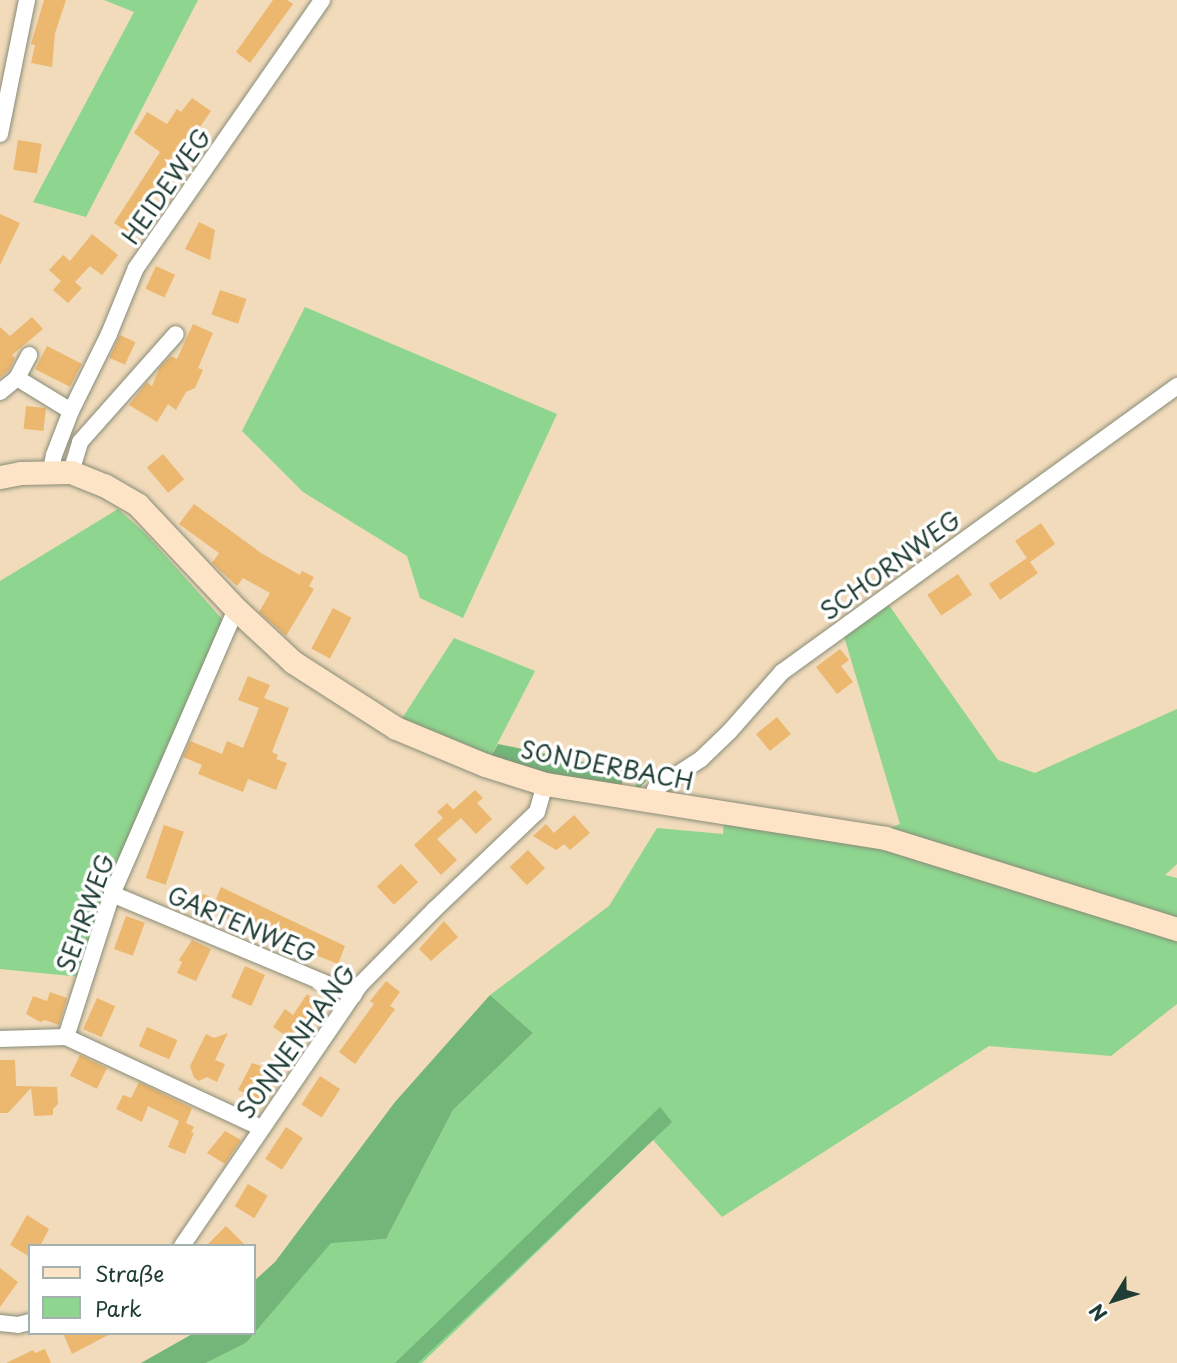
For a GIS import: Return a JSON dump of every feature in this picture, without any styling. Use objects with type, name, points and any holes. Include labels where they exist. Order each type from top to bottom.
[{"type":"street","points":[[0,134],[27,0]]},
{"type":"street","name":"HEIDEWEG","points":[[61,471],[54,454],[136,268],[322,0]]},
{"type":"street","points":[[61,471],[80,442],[176,334]]},
{"type":"street","points":[[0,392],[17,378],[29,355]]},
{"type":"street","points":[[17,378],[71,411]]},
{"type":"street","name":"SCHORNWEG","points":[[653,802],[655,789],[701,759],[730,731],[782,672],[1177,386]]},
{"type":"street","name":"SONDERBACH","points":[[0,477],[61,471],[104,485],[138,505],[236,609],[293,662],[396,728],[485,765],[545,784],[885,838],[1177,929]]},
{"type":"street","name":"SEHRWEG","points":[[66,1037],[112,894],[236,609]]},
{"type":"street","name":"SONNENHANG","points":[[183,1244],[354,995],[434,910],[537,812],[545,784]]},
{"type":"street","name":"GARTENWEG","points":[[112,894],[354,995]]},
{"type":"street","points":[[0,1039],[66,1037],[261,1128]]},
{"type":"street","points":[[0,1323],[18,1325],[28,1322]]},
{"type":"green space","points":[[104,0],[198,0],[86,217],[33,202],[134,12]]},
{"type":"green space","points":[[305,307],[557,414],[463,618],[420,598],[407,556],[303,492],[242,431]]},
{"type":"green space","points":[[118,509],[145,533],[224,621],[81,977],[0,969],[0,581]]},
{"type":"green space","points":[[886,601],[998,760],[1035,773],[1177,709],[1177,864],[1165,875],[1177,878],[1177,921],[890,828],[900,824],[843,633]]},
{"type":"green space","points":[[454,638],[535,671],[490,758],[401,720]]},
{"type":"green space","points":[[498,744],[633,772],[656,770],[636,792],[636,782],[623,779],[621,789],[546,776],[490,758]]},
{"type":"green space","points":[[724,822],[880,844],[1177,937],[1177,1004],[1111,1056],[989,1046],[722,1217],[653,1140],[422,1363],[206,1363],[256,1335],[256,1331],[331,1242],[386,1239],[453,1110],[533,1033],[490,995],[609,906],[657,828],[723,834]]},
{"type":"green space","points":[[490,995],[533,1033],[453,1110],[386,1239],[331,1243],[256,1331],[256,1279],[275,1262],[395,1102]]},
{"type":"green space","points":[[660,1107],[672,1122],[418,1363],[395,1363]]},
{"type":"green space","points":[[190,1335],[253,1335],[246,1343],[206,1363],[141,1363]]},
{"type":"building","points":[[44,0],[66,0],[55,33],[52,67],[31,63],[35,45],[31,44]]},
{"type":"building","points":[[273,0],[287,0],[293,4],[250,63],[236,52]]},
{"type":"building","points":[[192,98],[211,111],[200,127],[196,124],[163,170],[170,175],[146,206],[150,209],[131,235],[114,223],[160,152],[134,133],[147,112],[167,124],[177,109],[181,112]]},
{"type":"building","points":[[18,140],[42,144],[37,173],[13,170]]},
{"type":"building","points":[[0,214],[20,223],[0,265]]},
{"type":"building","points":[[199,222],[215,230],[210,260],[185,249]]},
{"type":"building","points":[[92,234],[118,255],[102,275],[90,266],[75,282],[82,288],[68,303],[53,290],[61,281],[49,270],[63,255],[70,261]]},
{"type":"building","points":[[156,266],[175,275],[164,298],[145,289]]},
{"type":"building","points":[[220,290],[246,299],[238,324],[212,315]]},
{"type":"building","points":[[32,317],[43,329],[12,355],[15,358],[9,370],[0,378],[0,327],[10,336]]},
{"type":"building","points":[[193,324],[213,333],[198,368],[203,370],[195,388],[186,392],[176,410],[168,404],[157,422],[129,405],[147,382],[152,386],[160,367],[171,356],[177,359]]},
{"type":"building","points":[[120,335],[135,342],[125,365],[109,358]]},
{"type":"building","points":[[47,346],[82,364],[70,387],[35,369]]},
{"type":"building","points":[[26,406],[46,408],[43,431],[24,429]]},
{"type":"building","points":[[163,454],[184,479],[168,493],[147,467]]},
{"type":"building","points":[[194,504],[261,553],[300,575],[302,571],[314,577],[309,586],[314,589],[286,636],[259,612],[270,593],[243,578],[237,586],[212,563],[219,553],[179,524]]},
{"type":"building","points":[[1041,523],[1055,544],[1030,562],[1038,573],[1000,600],[989,584],[1027,558],[1015,541]]},
{"type":"building","points":[[958,574],[972,595],[941,615],[927,595]]},
{"type":"building","points":[[333,608],[352,618],[330,658],[311,649]]},
{"type":"building","points":[[840,649],[849,660],[841,666],[853,682],[837,694],[816,667]]},
{"type":"building","points":[[248,676],[270,685],[264,698],[289,708],[272,752],[278,755],[276,759],[287,763],[276,790],[248,779],[243,792],[198,774],[202,765],[183,757],[190,741],[222,754],[227,741],[243,748],[259,708],[238,700]]},
{"type":"building","points":[[777,717],[791,734],[770,751],[756,734]]},
{"type":"building","points":[[475,790],[483,798],[477,803],[492,819],[476,834],[453,810]]},
{"type":"building","points":[[447,803],[461,818],[437,839],[457,860],[441,875],[414,845],[443,818],[437,812]]},
{"type":"building","points":[[574,815],[590,833],[570,850],[564,844],[556,850],[533,836],[546,824],[554,833]]},
{"type":"building","points":[[164,825],[184,832],[166,885],[146,878]]},
{"type":"building","points":[[528,850],[545,868],[527,885],[510,867]]},
{"type":"building","points":[[401,864],[418,882],[394,905],[377,887]]},
{"type":"building","points":[[221,887],[345,946],[338,964],[296,947],[295,949],[195,905],[200,893],[216,899]]},
{"type":"building","points":[[126,916],[145,923],[133,956],[114,949]]},
{"type":"building","points":[[444,921],[458,937],[431,961],[419,949]]},
{"type":"building","points":[[192,940],[211,949],[196,981],[177,973],[182,962],[179,960]]},
{"type":"building","points":[[245,966],[265,975],[251,1006],[231,997]]},
{"type":"building","points":[[386,981],[400,992],[390,1006],[395,1009],[355,1064],[339,1052],[374,1004],[370,1001]]},
{"type":"building","points":[[50,992],[67,998],[59,1025],[45,1020],[40,1022],[26,1014],[33,996],[47,1001]]},
{"type":"building","points":[[307,994],[325,1007],[298,1044],[273,1027],[285,1009],[293,1015]]},
{"type":"building","points":[[97,998],[115,1006],[101,1037],[83,1029]]},
{"type":"building","points":[[147,1027],[177,1040],[169,1059],[139,1046]]},
{"type":"building","points":[[228,1033],[215,1060],[225,1064],[217,1082],[207,1077],[199,1081],[194,1078],[190,1066],[206,1034],[214,1038]]},
{"type":"building","points":[[80,1055],[107,1068],[97,1089],[70,1076]]},
{"type":"building","points":[[0,1060],[15,1060],[16,1086],[57,1087],[58,1104],[53,1109],[53,1115],[34,1116],[31,1088],[8,1113],[0,1113]]},
{"type":"building","points":[[252,1063],[280,1072],[271,1090],[265,1087],[259,1099],[238,1090]]},
{"type":"building","points":[[320,1076],[340,1089],[322,1118],[301,1105]]},
{"type":"building","points":[[139,1082],[192,1108],[186,1123],[194,1127],[191,1132],[194,1133],[185,1154],[168,1147],[179,1121],[148,1106],[142,1122],[116,1109],[123,1095],[131,1098]]},
{"type":"building","points":[[286,1127],[303,1138],[282,1170],[265,1159]]},
{"type":"building","points":[[225,1131],[241,1140],[225,1164],[207,1153]]},
{"type":"building","points":[[248,1184],[268,1196],[254,1218],[235,1206]]},
{"type":"building","points":[[27,1215],[49,1229],[41,1244],[28,1244],[28,1256],[10,1245]]},
{"type":"building","points":[[226,1226],[244,1244],[208,1244]]},
{"type":"building","points":[[0,1268],[18,1282],[0,1307]]},
{"type":"building","points":[[64,1335],[108,1335],[72,1354]]},
{"type":"building","points":[[45,1349],[51,1363],[6,1363],[33,1350],[35,1353]]}]
